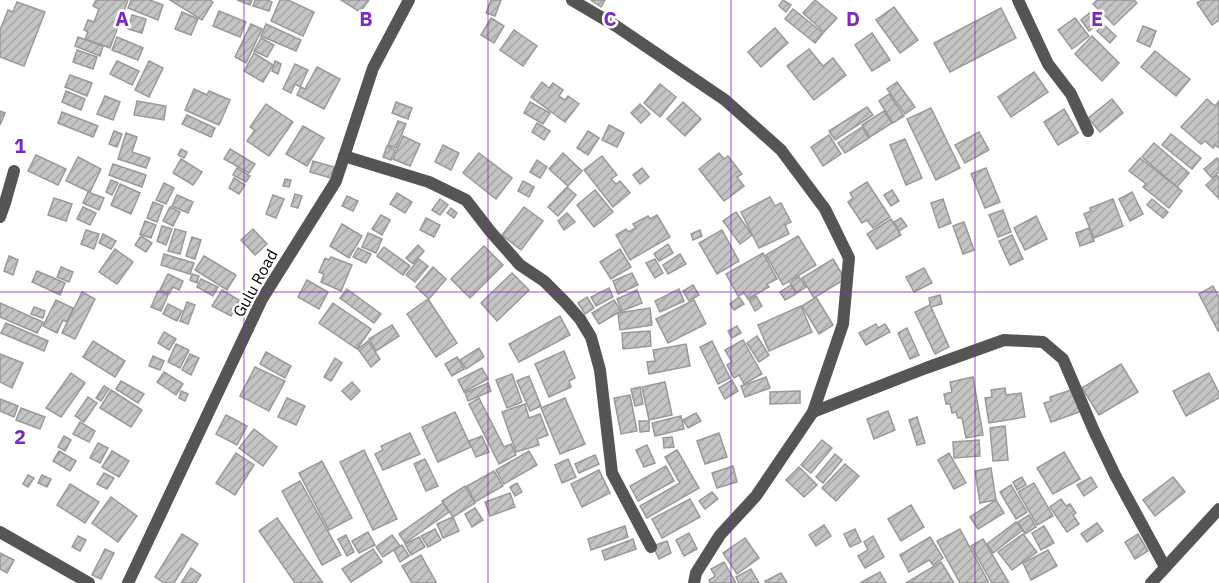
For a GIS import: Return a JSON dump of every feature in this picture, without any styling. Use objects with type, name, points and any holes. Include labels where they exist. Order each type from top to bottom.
[{"type":"street","name":"Gulu Road","points":[[128,583],[262,300],[336,181],[373,68],[409,0]]},
{"type":"street","points":[[572,0],[616,26],[724,100],[781,150],[825,209],[849,258],[843,324],[813,412],[756,496],[720,535],[696,573],[694,583]]},
{"type":"street","points":[[1018,0],[1048,64],[1071,94],[1088,131]]},
{"type":"street","points":[[344,156],[429,182],[466,200],[520,265],[544,281],[580,319],[591,337],[600,370],[612,472],[651,547]]},
{"type":"street","points":[[0,217],[14,171]]},
{"type":"street","points":[[813,412],[1004,340],[1043,342],[1063,359],[1115,475],[1165,567]]},
{"type":"street","points":[[1151,583],[1219,508]]},
{"type":"street","points":[[0,532],[89,583]]},
{"type":"building","points":[[96,0],[128,0],[110,48],[85,39],[88,32],[84,30],[88,20],[94,22],[99,9],[93,6]]},
{"type":"building","points":[[131,0],[150,0],[163,5],[158,20],[128,8]]},
{"type":"building","points":[[170,0],[210,0],[213,2],[202,20]]},
{"type":"building","points":[[237,0],[252,0],[250,5]]},
{"type":"building","points":[[255,0],[272,2],[269,11],[253,6]]},
{"type":"building","points":[[280,0],[288,0],[314,12],[303,36],[271,21]]},
{"type":"building","points":[[341,0],[369,0],[360,12]]},
{"type":"building","points":[[491,0],[501,0],[495,16],[486,13]]},
{"type":"building","points":[[591,0],[605,0],[601,7]]},
{"type":"building","points":[[783,0],[791,5],[786,12],[779,6]]},
{"type":"building","points":[[815,0],[837,18],[824,32],[803,13]]},
{"type":"building","points":[[1097,0],[1134,0],[1137,3],[1114,25],[1093,4]]},
{"type":"building","points":[[1202,0],[1219,0],[1219,20],[1212,25],[1197,3]]},
{"type":"building","points":[[17,2],[45,12],[24,66],[0,57],[0,30],[8,10],[13,12]]},
{"type":"building","points":[[894,7],[918,40],[900,53],[876,20]]},
{"type":"building","points":[[1001,8],[1016,38],[950,72],[934,43]]},
{"type":"building","points":[[793,9],[823,33],[815,43],[785,19]]},
{"type":"building","points":[[219,11],[246,22],[240,37],[213,26]]},
{"type":"building","points":[[1092,11],[1100,23],[1089,31],[1081,20]]},
{"type":"building","points":[[182,12],[198,19],[191,35],[175,29]]},
{"type":"building","points":[[132,15],[146,19],[142,33],[128,29]]},
{"type":"building","points":[[491,18],[504,26],[494,43],[481,35]]},
{"type":"building","points":[[1075,18],[1089,36],[1072,49],[1058,30]]},
{"type":"building","points":[[251,24],[262,29],[246,63],[235,57]]},
{"type":"building","points":[[266,24],[301,40],[296,51],[261,36]]},
{"type":"building","points":[[1103,24],[1116,36],[1110,43],[1097,31]]},
{"type":"building","points":[[1143,26],[1156,31],[1150,47],[1137,41]]},
{"type":"building","points":[[775,28],[788,43],[761,67],[748,52]]},
{"type":"building","points":[[514,30],[537,46],[523,66],[500,50]]},
{"type":"building","points":[[872,33],[890,60],[872,71],[855,45]]},
{"type":"building","points":[[1092,36],[1119,63],[1102,81],[1075,54]]},
{"type":"building","points":[[78,37],[103,46],[100,56],[75,46]]},
{"type":"building","points":[[117,37],[143,48],[138,60],[112,50]]},
{"type":"building","points":[[261,38],[274,45],[267,57],[254,51]]},
{"type":"building","points":[[809,49],[823,66],[833,58],[846,75],[814,100],[787,66]]},
{"type":"building","points":[[77,50],[97,57],[93,69],[73,62]]},
{"type":"building","points":[[1155,51],[1190,79],[1176,96],[1141,67]]},
{"type":"building","points":[[254,53],[273,65],[263,82],[244,71]]},
{"type":"building","points":[[117,61],[139,71],[132,85],[110,74]]},
{"type":"building","points":[[149,61],[163,68],[149,97],[135,90]]},
{"type":"building","points":[[275,61],[281,64],[278,74],[272,71]]},
{"type":"building","points":[[295,64],[308,70],[300,87],[295,84],[291,93],[283,89]]},
{"type":"building","points":[[317,67],[340,79],[324,109],[297,95],[301,87],[305,89]]},
{"type":"building","points":[[1034,72],[1048,92],[1011,117],[998,97]]},
{"type":"building","points":[[70,75],[92,83],[87,96],[65,87]]},
{"type":"building","points":[[542,82],[549,88],[553,83],[563,90],[559,96],[565,100],[568,96],[579,104],[565,122],[531,97]]},
{"type":"building","points":[[897,82],[915,107],[905,114],[887,89]]},
{"type":"building","points":[[660,84],[676,97],[660,117],[644,103]]},
{"type":"building","points":[[194,89],[207,95],[209,91],[230,100],[219,125],[185,110]]},
{"type":"building","points":[[66,91],[85,99],[81,110],[62,102]]},
{"type":"building","points":[[889,94],[904,116],[893,123],[879,101]]},
{"type":"building","points":[[105,96],[120,102],[113,120],[97,114]]},
{"type":"building","points":[[1112,99],[1123,113],[1100,132],[1088,118]]},
{"type":"building","points":[[1207,99],[1215,106],[1219,101],[1219,148],[1215,145],[1213,148],[1205,141],[1201,144],[1181,127]]},
{"type":"building","points":[[137,101],[166,106],[164,120],[134,115]]},
{"type":"building","points":[[396,102],[412,108],[408,119],[392,113]]},
{"type":"building","points":[[530,102],[550,113],[543,124],[524,113]]},
{"type":"building","points":[[683,102],[701,119],[685,136],[667,119]]},
{"type":"building","points":[[266,104],[293,122],[269,156],[247,141],[255,130],[250,127]]},
{"type":"building","points":[[640,104],[650,114],[641,123],[631,113]]},
{"type":"building","points":[[867,107],[873,115],[835,140],[829,131]]},
{"type":"building","points":[[931,108],[960,168],[936,180],[907,119]]},
{"type":"building","points":[[1064,109],[1078,133],[1058,145],[1044,122]]},
{"type":"building","points":[[0,111],[5,113],[0,125]]},
{"type":"building","points":[[884,111],[892,123],[870,137],[862,125]]},
{"type":"building","points":[[62,112],[98,126],[93,137],[58,123]]},
{"type":"building","points":[[187,115],[215,128],[211,137],[182,124]]},
{"type":"building","points":[[398,121],[406,124],[396,148],[388,145]]},
{"type":"building","points":[[537,123],[550,131],[544,140],[532,132]]},
{"type":"building","points":[[609,125],[624,133],[617,147],[602,140]]},
{"type":"building","points":[[303,126],[324,138],[307,166],[286,154]]},
{"type":"building","points":[[862,127],[869,138],[845,153],[838,143]]},
{"type":"building","points":[[114,131],[122,134],[117,147],[109,144]]},
{"type":"building","points":[[588,131],[599,138],[588,155],[577,148]]},
{"type":"building","points":[[979,132],[989,150],[965,163],[955,145]]},
{"type":"building","points":[[126,133],[137,137],[132,152],[150,158],[146,168],[118,159]]},
{"type":"building","points":[[1171,134],[1201,158],[1192,169],[1162,145]]},
{"type":"building","points":[[829,135],[841,154],[823,166],[811,147]]},
{"type":"building","points":[[403,136],[420,144],[410,166],[393,159]]},
{"type":"building","points":[[905,139],[922,178],[906,185],[890,145]]},
{"type":"building","points":[[1154,143],[1189,173],[1177,187],[1142,157]]},
{"type":"building","points":[[443,145],[459,153],[451,170],[435,162]]},
{"type":"building","points":[[387,146],[395,150],[391,160],[383,157]]},
{"type":"building","points":[[181,149],[187,152],[184,158],[178,155]]},
{"type":"building","points":[[230,149],[255,164],[249,173],[224,159]]},
{"type":"building","points":[[479,153],[512,178],[496,199],[463,173]]},
{"type":"building","points":[[563,153],[582,171],[568,186],[549,169]]},
{"type":"building","points":[[719,153],[724,159],[728,156],[742,174],[737,177],[744,186],[724,201],[699,169]]},
{"type":"building","points":[[36,155],[66,169],[58,185],[28,171]]},
{"type":"building","points":[[602,156],[617,175],[611,179],[616,184],[620,181],[630,193],[613,207],[584,170]]},
{"type":"building","points":[[78,157],[101,169],[90,192],[66,181]]},
{"type":"building","points":[[1140,158],[1182,191],[1169,208],[1143,187],[1146,184],[1129,171]]},
{"type":"building","points":[[1217,158],[1219,172],[1212,178],[1204,169]]},
{"type":"building","points":[[181,159],[202,172],[193,185],[173,173]]},
{"type":"building","points":[[537,160],[547,167],[540,178],[530,172]]},
{"type":"building","points":[[313,161],[334,167],[331,178],[310,172]]},
{"type":"building","points":[[113,164],[146,175],[142,187],[109,175]]},
{"type":"building","points":[[237,168],[250,176],[246,182],[233,175]]},
{"type":"building","points":[[642,168],[649,177],[640,184],[633,175]]},
{"type":"building","points":[[986,168],[1000,202],[985,208],[971,174]]},
{"type":"building","points":[[1217,175],[1219,177],[1219,199],[1206,185]]},
{"type":"building","points":[[234,178],[245,185],[239,194],[229,188]]},
{"type":"building","points":[[285,179],[291,180],[289,187],[283,186]]},
{"type":"building","points":[[111,180],[118,183],[112,195],[106,192]]},
{"type":"building","points":[[523,181],[534,187],[529,197],[518,191]]},
{"type":"building","points":[[867,182],[890,217],[873,228],[867,220],[862,223],[848,202],[853,198],[850,193]]},
{"type":"building","points":[[164,183],[174,188],[166,204],[156,200]]},
{"type":"building","points":[[120,184],[140,193],[131,214],[111,205]]},
{"type":"building","points":[[567,187],[576,195],[558,216],[548,207]]},
{"type":"building","points":[[595,190],[613,212],[594,227],[577,205]]},
{"type":"building","points":[[892,190],[899,201],[891,206],[884,195]]},
{"type":"building","points":[[88,192],[104,198],[99,210],[83,203]]},
{"type":"building","points":[[1132,192],[1143,214],[1130,221],[1119,199]]},
{"type":"building","points":[[397,193],[412,202],[405,213],[390,204]]},
{"type":"building","points":[[295,194],[302,196],[298,208],[291,206]]},
{"type":"building","points":[[177,195],[193,202],[188,213],[172,206]]},
{"type":"building","points":[[273,195],[284,199],[276,218],[266,214]]},
{"type":"building","points":[[347,196],[358,201],[353,211],[342,206]]},
{"type":"building","points":[[770,197],[775,206],[781,203],[791,222],[785,225],[789,234],[759,248],[741,212]]},
{"type":"building","points":[[54,198],[72,204],[66,221],[48,215]]},
{"type":"building","points":[[440,199],[448,205],[440,215],[432,210]]},
{"type":"building","points":[[943,199],[951,223],[939,228],[931,203]]},
{"type":"building","points":[[1113,199],[1123,226],[1094,238],[1084,214],[1091,211],[1090,208]]},
{"type":"building","points":[[1152,199],[1168,212],[1163,218],[1147,205]]},
{"type":"building","points":[[153,202],[163,206],[157,222],[147,218]]},
{"type":"building","points":[[83,207],[96,213],[90,225],[77,219]]},
{"type":"building","points":[[170,207],[180,212],[173,226],[163,221]]},
{"type":"building","points":[[524,207],[543,221],[521,250],[502,235]]},
{"type":"building","points":[[451,208],[457,213],[454,218],[447,213]]},
{"type":"building","points":[[1003,210],[1011,232],[998,237],[989,215]]},
{"type":"building","points":[[736,212],[752,235],[740,244],[723,221]]},
{"type":"building","points":[[567,213],[575,222],[564,230],[558,221]]},
{"type":"building","points":[[381,215],[390,220],[382,235],[372,229]]},
{"type":"building","points":[[657,215],[670,237],[630,260],[616,235],[626,229],[628,232],[636,228],[633,224],[648,216],[650,219]]},
{"type":"building","points":[[1036,216],[1047,239],[1025,250],[1014,228]]},
{"type":"building","points":[[426,218],[440,225],[434,237],[420,230]]},
{"type":"building","points":[[901,218],[907,226],[899,231],[894,222]]},
{"type":"building","points":[[891,219],[901,235],[877,249],[867,234]]},
{"type":"building","points":[[145,221],[156,225],[151,238],[140,234]]},
{"type":"building","points":[[964,222],[974,250],[963,254],[953,226]]},
{"type":"building","points":[[342,224],[362,236],[349,258],[330,246]]},
{"type":"building","points":[[162,226],[172,229],[166,245],[157,241]]},
{"type":"building","points":[[1089,228],[1094,241],[1080,246],[1076,233]]},
{"type":"building","points":[[175,229],[186,232],[180,254],[168,251]]},
{"type":"building","points":[[253,229],[267,244],[255,255],[241,240]]},
{"type":"building","points":[[86,230],[99,234],[94,249],[81,244]]},
{"type":"building","points":[[700,230],[702,236],[693,240],[691,234]]},
{"type":"building","points":[[722,230],[739,261],[717,274],[699,243]]},
{"type":"building","points":[[368,233],[382,239],[376,253],[362,247]]},
{"type":"building","points":[[103,234],[116,241],[111,249],[99,243]]},
{"type":"building","points":[[1012,235],[1023,259],[1010,265],[999,241]]},
{"type":"building","points":[[141,236],[152,243],[146,252],[135,245]]},
{"type":"building","points":[[798,236],[816,265],[783,285],[766,255]]},
{"type":"building","points":[[192,237],[201,240],[195,259],[186,256]]},
{"type":"building","points":[[668,244],[673,253],[659,261],[654,254]]},
{"type":"building","points":[[418,245],[424,251],[413,264],[406,258]]},
{"type":"building","points":[[484,246],[503,265],[470,298],[451,279]]},
{"type":"building","points":[[384,247],[410,266],[403,275],[377,256]]},
{"type":"building","points":[[358,248],[371,254],[366,263],[353,257]]},
{"type":"building","points":[[115,249],[133,262],[117,284],[99,272]]},
{"type":"building","points":[[620,249],[631,267],[611,279],[600,262]]},
{"type":"building","points":[[763,253],[777,279],[767,284],[769,287],[748,299],[744,293],[738,296],[726,274]]},
{"type":"building","points":[[164,254],[194,263],[190,274],[161,265]]},
{"type":"building","points":[[680,254],[686,264],[668,274],[663,265]]},
{"type":"building","points":[[9,256],[18,260],[13,275],[4,271]]},
{"type":"building","points":[[204,256],[236,275],[227,290],[195,270]]},
{"type":"building","points":[[331,257],[352,265],[341,291],[321,282],[324,274],[319,272],[325,258],[329,260]]},
{"type":"building","points":[[419,259],[428,266],[415,282],[406,275]]},
{"type":"building","points":[[655,259],[663,273],[655,278],[646,263]]},
{"type":"building","points":[[833,259],[845,279],[814,298],[802,278]]},
{"type":"building","points":[[61,267],[73,272],[69,282],[57,277]]},
{"type":"building","points":[[433,267],[446,279],[429,299],[416,287]]},
{"type":"building","points":[[924,268],[932,283],[914,292],[906,277]]},
{"type":"building","points":[[37,271],[65,283],[60,295],[32,282]]},
{"type":"building","points":[[512,273],[529,290],[497,321],[481,303]]},
{"type":"building","points":[[632,273],[638,285],[618,294],[613,281]]},
{"type":"building","points":[[168,274],[183,281],[179,290],[173,287],[169,294],[160,290]]},
{"type":"building","points":[[192,274],[199,276],[197,283],[190,280]]},
{"type":"building","points":[[799,277],[806,287],[797,293],[790,283]]},
{"type":"building","points":[[201,279],[218,287],[213,296],[197,287]]},
{"type":"building","points":[[307,280],[328,292],[319,309],[298,297]]},
{"type":"building","points":[[693,285],[699,295],[689,301],[683,291]]},
{"type":"building","points":[[791,285],[796,294],[785,300],[780,292]]},
{"type":"building","points":[[1213,286],[1219,297],[1218,331],[1199,294]]},
{"type":"building","points":[[609,288],[613,297],[596,306],[591,297]]},
{"type":"building","points":[[347,289],[381,314],[374,323],[340,298]]},
{"type":"building","points":[[679,289],[684,301],[660,312],[655,301]]},
{"type":"building","points":[[222,290],[239,300],[231,316],[212,306]]},
{"type":"building","points":[[637,290],[642,303],[622,311],[617,299]]},
{"type":"building","points":[[158,291],[168,295],[161,311],[151,307]]},
{"type":"building","points":[[82,292],[95,299],[75,339],[62,333]]},
{"type":"building","points":[[940,295],[942,304],[931,307],[949,347],[935,354],[915,312],[930,305],[929,298]]},
{"type":"building","points":[[756,296],[762,306],[755,311],[749,300]]},
{"type":"building","points":[[587,297],[594,308],[585,314],[578,303]]},
{"type":"building","points":[[739,297],[744,304],[734,310],[730,304]]},
{"type":"building","points":[[816,297],[833,325],[819,334],[802,306]]},
{"type":"building","points":[[428,299],[457,343],[436,357],[407,314]]},
{"type":"building","points":[[56,300],[73,308],[67,322],[63,320],[57,333],[43,326]]},
{"type":"building","points":[[614,300],[621,311],[599,324],[592,313]]},
{"type":"building","points":[[694,300],[706,324],[668,343],[656,319]]},
{"type":"building","points":[[187,302],[195,305],[188,324],[180,321]]},
{"type":"building","points":[[0,303],[43,322],[37,333],[0,317]]},
{"type":"building","points":[[333,303],[371,329],[357,349],[319,323]]},
{"type":"building","points":[[168,304],[182,311],[177,321],[163,314]]},
{"type":"building","points":[[801,306],[812,332],[769,351],[758,325]]},
{"type":"building","points":[[34,307],[45,311],[43,318],[31,314]]},
{"type":"building","points":[[650,308],[652,325],[620,330],[618,313]]},
{"type":"building","points":[[560,316],[570,335],[519,362],[509,344]]},
{"type":"building","points":[[6,323],[48,341],[44,351],[1,333]]},
{"type":"building","points":[[876,324],[878,328],[885,324],[890,332],[866,345],[859,333]]},
{"type":"building","points":[[392,325],[399,336],[376,351],[369,339]]},
{"type":"building","points":[[737,326],[741,333],[732,338],[728,331]]},
{"type":"building","points":[[907,328],[919,355],[910,359],[898,333]]},
{"type":"building","points":[[650,331],[651,346],[623,349],[622,333]]},
{"type":"building","points":[[164,332],[176,339],[169,350],[158,343]]},
{"type":"building","points":[[757,336],[769,355],[759,362],[747,343]]},
{"type":"building","points":[[743,340],[762,374],[744,384],[739,375],[734,378],[727,365],[732,362],[725,350]]},
{"type":"building","points":[[93,341],[125,361],[115,377],[83,357]]},
{"type":"building","points":[[368,341],[380,359],[371,367],[358,349]]},
{"type":"building","points":[[712,341],[730,378],[718,384],[700,347]]},
{"type":"building","points":[[176,344],[189,350],[180,368],[168,362]]},
{"type":"building","points":[[686,344],[690,366],[649,374],[647,362],[655,361],[653,350]]},
{"type":"building","points":[[479,348],[484,357],[466,369],[460,360]]},
{"type":"building","points":[[564,351],[575,378],[569,381],[571,387],[549,397],[535,364]]},
{"type":"building","points":[[266,352],[291,366],[285,378],[260,364]]},
{"type":"building","points":[[0,354],[23,363],[12,388],[0,382]]},
{"type":"building","points":[[190,354],[199,358],[191,375],[182,370]]},
{"type":"building","points":[[153,356],[164,361],[160,370],[149,366]]},
{"type":"building","points":[[457,357],[464,369],[452,376],[445,364]]},
{"type":"building","points":[[335,358],[342,363],[331,381],[324,377]]},
{"type":"building","points":[[1121,364],[1138,392],[1099,415],[1082,388]]},
{"type":"building","points":[[255,367],[285,381],[269,411],[240,396]]},
{"type":"building","points":[[482,368],[488,379],[464,392],[458,380]]},
{"type":"building","points":[[164,372],[183,384],[176,395],[157,382]]},
{"type":"building","points":[[71,373],[85,383],[61,417],[46,408]]},
{"type":"building","points":[[1209,373],[1219,393],[1219,398],[1186,416],[1173,391]]},
{"type":"building","points":[[512,374],[522,402],[507,408],[496,380]]},
{"type":"building","points":[[529,376],[541,406],[530,411],[517,381]]},
{"type":"building","points":[[766,377],[770,388],[745,397],[741,386]]},
{"type":"building","points":[[973,377],[983,435],[966,438],[962,418],[958,418],[956,412],[952,413],[950,404],[946,404],[944,394],[952,392],[950,382]]},
{"type":"building","points":[[732,380],[738,391],[725,399],[719,388]]},
{"type":"building","points":[[121,381],[144,394],[138,403],[116,389]]},
{"type":"building","points":[[352,382],[360,391],[351,400],[342,391]]},
{"type":"building","points":[[665,382],[672,415],[649,420],[642,387]]},
{"type":"building","points":[[488,383],[491,391],[468,401],[465,393]]},
{"type":"building","points":[[104,386],[109,389],[101,401],[96,398]]},
{"type":"building","points":[[640,387],[643,404],[635,406],[631,389]]},
{"type":"building","points":[[1005,388],[1006,395],[1021,393],[1025,417],[989,423],[985,398],[992,397],[991,390]]},
{"type":"building","points":[[1074,389],[1082,411],[1051,422],[1044,403],[1051,401],[1050,397]]},
{"type":"building","points":[[111,390],[142,410],[131,427],[100,408]]},
{"type":"building","points":[[181,391],[188,394],[185,401],[179,398]]},
{"type":"building","points":[[800,391],[800,403],[770,404],[770,392]]},
{"type":"building","points":[[630,395],[637,431],[621,434],[614,398]]},
{"type":"building","points":[[88,397],[97,403],[84,422],[75,416]]},
{"type":"building","points":[[287,398],[305,406],[296,425],[278,417]]},
{"type":"building","points":[[479,398],[504,447],[511,444],[516,455],[499,464],[469,404]]},
{"type":"building","points":[[565,398],[585,444],[560,454],[541,408]]},
{"type":"building","points":[[0,399],[18,406],[14,417],[0,411]]},
{"type":"building","points":[[525,404],[529,418],[540,414],[548,435],[537,439],[539,445],[516,452],[502,412]]},
{"type":"building","points":[[21,408],[45,417],[40,429],[16,420]]},
{"type":"building","points":[[888,411],[895,430],[874,439],[867,419]]},
{"type":"building","points":[[455,412],[471,447],[438,462],[422,427]]},
{"type":"building","points":[[696,413],[701,421],[688,428],[683,420]]},
{"type":"building","points":[[226,415],[247,426],[237,445],[216,434]]},
{"type":"building","points":[[681,416],[684,429],[655,436],[652,423]]},
{"type":"building","points":[[917,417],[925,443],[917,445],[909,420]]},
{"type":"building","points":[[639,421],[649,421],[649,431],[640,432]]},
{"type":"building","points":[[80,422],[95,431],[89,442],[73,434]]},
{"type":"building","points":[[1005,426],[1008,460],[993,461],[990,428]]},
{"type":"building","points":[[254,429],[277,447],[263,466],[239,448]]},
{"type":"building","points":[[410,433],[420,454],[383,470],[375,454],[383,450],[381,446]]},
{"type":"building","points":[[719,433],[727,457],[705,464],[697,441]]},
{"type":"building","points":[[64,436],[71,440],[65,451],[58,447]]},
{"type":"building","points":[[482,436],[489,452],[476,457],[469,441]]},
{"type":"building","points":[[672,437],[674,447],[664,448],[663,438]]},
{"type":"building","points":[[822,440],[832,448],[811,473],[801,465]]},
{"type":"building","points":[[979,440],[980,456],[954,458],[953,442]]},
{"type":"building","points":[[98,443],[108,448],[100,463],[90,458]]},
{"type":"building","points":[[647,445],[655,463],[644,467],[636,450]]},
{"type":"building","points":[[364,450],[397,519],[373,530],[340,462]]},
{"type":"building","points":[[677,450],[699,488],[647,518],[640,506],[680,483],[665,457]]},
{"type":"building","points":[[59,451],[76,461],[70,471],[53,461]]},
{"type":"building","points":[[112,451],[129,461],[119,477],[102,467]]},
{"type":"building","points":[[529,451],[537,465],[504,484],[496,470]]},
{"type":"building","points":[[1064,452],[1080,479],[1053,494],[1037,468]]},
{"type":"building","points":[[236,453],[254,465],[235,495],[216,483]]},
{"type":"building","points":[[949,453],[966,483],[954,489],[938,460]]},
{"type":"building","points":[[835,454],[842,460],[823,483],[816,477]]},
{"type":"building","points":[[595,455],[599,464],[579,473],[575,464]]},
{"type":"building","points":[[425,459],[438,486],[426,491],[414,464]]},
{"type":"building","points":[[568,459],[576,477],[562,483],[555,465]]},
{"type":"building","points":[[322,461],[352,518],[329,530],[299,473]]},
{"type":"building","points":[[845,464],[859,476],[836,501],[822,488]]},
{"type":"building","points":[[666,466],[674,481],[638,501],[630,486]]},
{"type":"building","points":[[733,466],[737,482],[717,488],[712,473]]},
{"type":"building","points":[[799,467],[817,485],[804,497],[786,480]]},
{"type":"building","points":[[991,468],[996,500],[980,503],[975,471]]},
{"type":"building","points":[[599,470],[610,493],[582,507],[571,484]]},
{"type":"building","points":[[494,471],[503,486],[475,502],[467,486]]},
{"type":"building","points":[[104,473],[114,478],[107,489],[97,484]]},
{"type":"building","points":[[28,475],[34,478],[28,487],[23,484]]},
{"type":"building","points":[[42,475],[51,479],[47,487],[38,483]]},
{"type":"building","points":[[1022,477],[1026,485],[1017,490],[1013,482]]},
{"type":"building","points":[[1091,477],[1097,487],[1084,496],[1077,485]]},
{"type":"building","points":[[1173,477],[1185,492],[1155,516],[1143,500]]},
{"type":"building","points":[[300,481],[341,555],[322,565],[282,491]]},
{"type":"building","points":[[517,483],[522,492],[515,496],[510,487]]},
{"type":"building","points":[[1034,483],[1053,516],[1037,525],[1018,492]]},
{"type":"building","points":[[70,484],[99,502],[85,523],[57,505]]},
{"type":"building","points":[[1011,485],[1027,512],[1016,519],[1000,492]]},
{"type":"building","points":[[465,486],[475,503],[453,517],[442,501]]},
{"type":"building","points":[[712,492],[718,499],[705,509],[699,501]]},
{"type":"building","points":[[510,493],[515,507],[490,516],[485,502]]},
{"type":"building","points":[[111,497],[137,516],[118,542],[92,523]]},
{"type":"building","points":[[690,499],[700,517],[662,538],[652,519]]},
{"type":"building","points":[[1061,499],[1066,506],[1070,504],[1079,524],[1067,532],[1050,507]]},
{"type":"building","points":[[996,500],[1004,513],[978,529],[970,517]]},
{"type":"building","points":[[443,503],[449,512],[405,543],[399,534]]},
{"type":"building","points":[[911,505],[924,527],[901,541],[888,519]]},
{"type":"building","points":[[475,508],[483,520],[472,527],[465,514]]},
{"type":"building","points":[[1029,515],[1036,527],[1025,534],[1018,522]]},
{"type":"building","points":[[453,517],[459,531],[443,538],[437,524]]},
{"type":"building","points":[[277,518],[323,583],[295,583],[259,531]]},
{"type":"building","points":[[1016,522],[1023,530],[993,553],[987,544]]},
{"type":"building","points":[[1097,523],[1103,531],[1087,542],[1081,534]]},
{"type":"building","points":[[824,525],[831,536],[816,546],[809,535]]},
{"type":"building","points":[[625,526],[628,537],[591,550],[588,539]]},
{"type":"building","points":[[1044,526],[1054,543],[1041,550],[1032,533]]},
{"type":"building","points":[[435,529],[441,540],[428,547],[421,536]]},
{"type":"building","points":[[855,529],[861,542],[850,547],[844,534]]},
{"type":"building","points":[[960,529],[989,583],[960,583],[937,541]]},
{"type":"building","points":[[368,532],[375,545],[359,553],[352,541]]},
{"type":"building","points":[[689,533],[697,549],[684,556],[676,540]]},
{"type":"building","points":[[182,534],[198,544],[174,583],[164,583],[155,577]]},
{"type":"building","points":[[1023,534],[1037,552],[1012,570],[998,552]]},
{"type":"building","points":[[1138,534],[1148,551],[1135,559],[1125,542]]},
{"type":"building","points":[[346,535],[354,552],[347,556],[338,539]]},
{"type":"building","points":[[392,535],[400,546],[383,557],[376,547]]},
{"type":"building","points":[[78,536],[86,540],[80,551],[72,547]]},
{"type":"building","points":[[873,536],[884,557],[865,568],[858,556],[868,550],[864,542]]},
{"type":"building","points":[[419,537],[425,547],[411,555],[405,544]]},
{"type":"building","points":[[930,537],[943,558],[933,565],[929,560],[909,572],[900,555]]},
{"type":"building","points":[[745,538],[759,558],[737,574],[723,553]]},
{"type":"building","points":[[633,539],[636,549],[605,560],[602,551]]},
{"type":"building","points":[[983,539],[1009,583],[992,583],[971,546]]},
{"type":"building","points":[[667,541],[671,553],[659,559],[653,546]]},
{"type":"building","points":[[402,545],[409,556],[400,562],[394,550]]},
{"type":"building","points":[[105,549],[114,553],[101,579],[92,575]]},
{"type":"building","points":[[373,549],[382,562],[351,582],[342,569]]},
{"type":"building","points":[[1048,550],[1057,566],[1031,580],[1023,563]]},
{"type":"building","points":[[0,553],[14,560],[7,573],[0,569]]},
{"type":"building","points":[[421,555],[436,582],[412,583],[402,566]]},
{"type":"building","points":[[724,562],[736,583],[710,583],[709,580],[715,576],[711,569]]},
{"type":"building","points":[[941,562],[954,583],[906,583]]},
{"type":"building","points":[[191,568],[201,575],[196,583],[181,583]]},
{"type":"building","points":[[751,569],[759,583],[739,583],[736,577]]},
{"type":"building","points":[[880,572],[886,583],[860,583]]},
{"type":"building","points":[[781,573],[787,583],[766,583],[765,581]]}]
